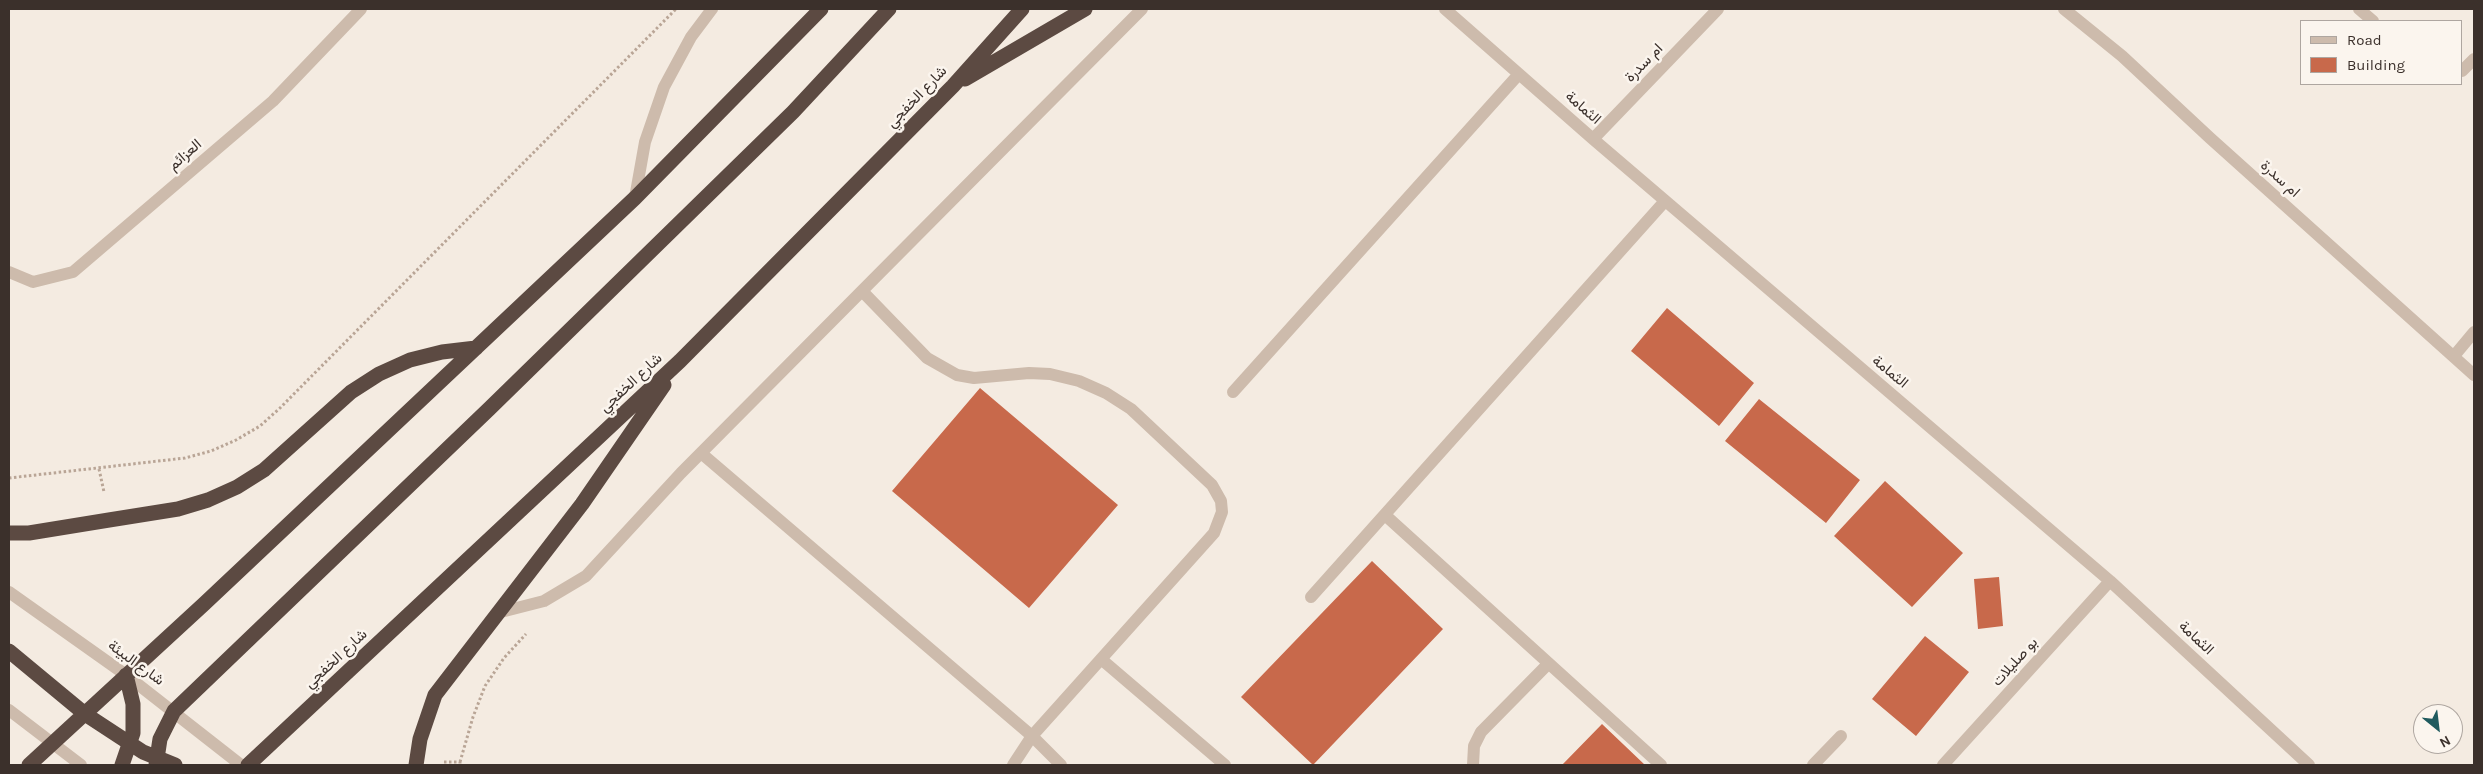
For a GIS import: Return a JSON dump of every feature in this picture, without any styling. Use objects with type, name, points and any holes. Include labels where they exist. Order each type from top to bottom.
[{"type":"highway","points":[[29,765],[635,198],[821,9]]},
{"type":"highway","points":[[157,762],[160,740],[174,711],[786,119],[889,9]]},
{"type":"highway","name":"شارع الخفجي","points":[[248,765],[680,361],[953,86],[1022,9]]},
{"type":"highway","points":[[953,86],[1085,9]]},
{"type":"highway","points":[[9,533],[29,533],[178,509],[208,500],[237,487],[264,470],[351,392],[379,374],[418,358],[442,352],[476,348]]},
{"type":"highway","points":[[416,765],[420,739],[435,695],[582,504],[680,361]]},
{"type":"highway","points":[[9,651],[85,714],[157,762],[175,765]]},
{"type":"highway","points":[[122,765],[133,733],[133,704],[126,675]]},
{"type":"street","name":"العزائم","points":[[9,272],[33,282],[73,272],[273,101],[361,9]]},
{"type":"street","points":[[635,198],[645,142],[664,87],[691,37],[712,9]]},
{"type":"street","points":[[497,613],[521,609],[544,601],[586,576],[701,454],[1142,9]]},
{"type":"street","name":"الثمامة","points":[[1445,9],[1593,139],[2110,580],[2310,765]]},
{"type":"street","name":"ام سدرة","points":[[1593,139],[1718,9]]},
{"type":"street","name":"ام سدرة","points":[[2064,9],[2122,56],[2210,138],[2474,375]]},
{"type":"street","points":[[2359,9],[2372,20]]},
{"type":"street","points":[[2463,70],[2474,59]]},
{"type":"street","points":[[1233,392],[1519,74]]},
{"type":"street","points":[[1311,597],[1666,201]]},
{"type":"street","points":[[862,291],[927,358],[957,375],[974,378],[1022,373],[1050,374],[1079,381],[1106,393],[1131,409],[1218,492],[1222,512],[1214,533],[1032,736],[1013,765]]},
{"type":"street","points":[[2454,356],[2474,332]]},
{"type":"street","points":[[701,454],[1032,736],[1061,765]]},
{"type":"street","points":[[1385,515],[1661,765]]},
{"type":"street","name":"بو صليلات","points":[[1943,765],[2110,580]]},
{"type":"street","name":"شارع البيئة","points":[[9,592],[126,675],[241,765]]},
{"type":"street","points":[[1101,659],[1225,765]]},
{"type":"street","points":[[1473,765],[1474,746],[1481,732],[1548,664]]},
{"type":"street","points":[[9,710],[81,765]]},
{"type":"street","points":[[1813,765],[1841,736]]},
{"type":"path","points":[[9,478],[185,458],[228,444],[260,426],[676,9]]},
{"type":"path","points":[[460,762],[473,717],[485,686],[504,658],[529,630]]},
{"type":"building","points":[[1667,308],[1754,383],[1719,426],[1631,351]]},
{"type":"building","points":[[980,388],[1118,505],[1029,608],[892,491]]},
{"type":"building","points":[[1759,399],[1860,480],[1826,523],[1725,441]]},
{"type":"building","points":[[1885,481],[1963,553],[1912,607],[1834,536]]},
{"type":"building","points":[[1372,561],[1443,629],[1313,765],[1241,697]]},
{"type":"building","points":[[1999,577],[2003,626],[1978,629],[1974,579]]},
{"type":"building","points":[[1925,636],[1969,672],[1916,736],[1872,699]]},
{"type":"building","points":[[1602,724],[1645,765],[1562,765]]}]
